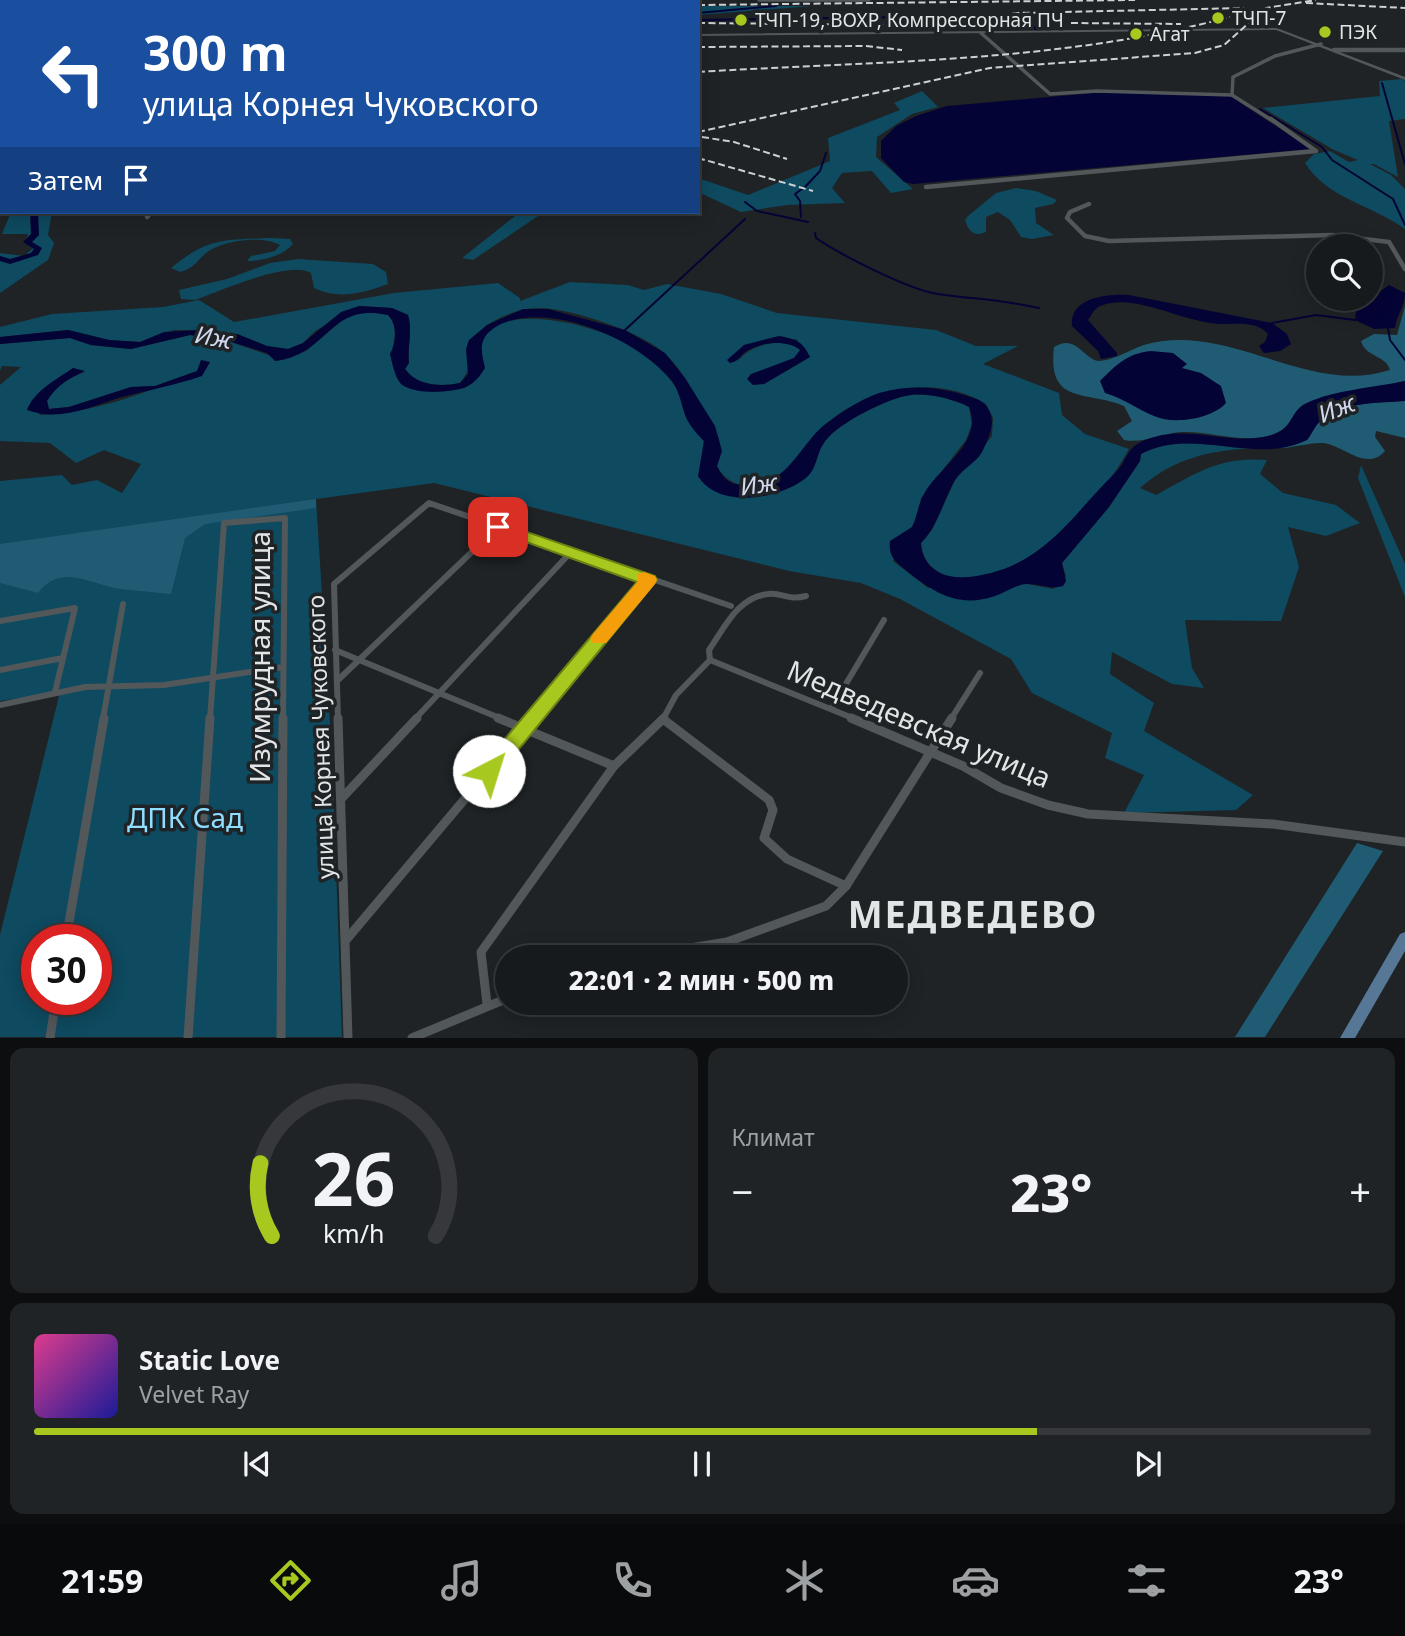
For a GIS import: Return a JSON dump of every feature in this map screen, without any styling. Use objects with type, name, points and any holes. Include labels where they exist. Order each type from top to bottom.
[{"type":"main road","points":[[700,35],[1273,29],[1321,44],[1405,79]]},
{"type":"main road","points":[[1348,1038],[1405,938]]},
{"type":"street","points":[[759,0],[869,0]]},
{"type":"street","points":[[926,187],[1317,149],[1232,95],[1097,91],[1050,94],[1019,67],[1007,62],[981,33]]},
{"type":"street","points":[[1232,95],[1233,77],[1247,67],[1303,46],[1321,44]]},
{"type":"street","points":[[1334,50],[1405,50]]},
{"type":"street","points":[[1089,204],[1070,212],[1067,218],[1076,230],[1097,239],[1150,242],[1346,235],[1389,242],[1405,269]]},
{"type":"street","name":"улица Корнея Чуковского","points":[[348,1038],[334,584],[429,503],[731,606]]},
{"type":"street","name":"Изумрудная улица","points":[[188,1038],[224,523],[285,518],[281,1038]]},
{"type":"street","points":[[337,681],[498,527]]},
{"type":"street","points":[[342,798],[571,552]]},
{"type":"street","points":[[346,941],[649,580]]},
{"type":"street","points":[[487,1004],[481,952],[614,766],[663,719],[676,695],[710,660],[709,650],[743,601],[770,593],[792,600],[806,596]]},
{"type":"street","points":[[69,924],[122,604]]},
{"type":"street","points":[[0,621],[75,608],[55,692]]},
{"type":"street","points":[[831,709],[884,620]]},
{"type":"street","points":[[335,650],[614,766]]},
{"type":"street","points":[[0,670],[63,658]]},
{"type":"street","name":"Медведевская улица","points":[[710,660],[930,751],[1001,788],[1048,805],[1088,814],[1273,824],[1405,842]]},
{"type":"street","points":[[0,705],[55,692],[164,685],[283,667]]},
{"type":"street","points":[[714,945],[826,906],[846,886],[980,673]]},
{"type":"street","points":[[663,719],[769,800],[773,810],[764,838],[776,852],[846,886]]},
{"type":"street","points":[[412,1038],[495,1002]]},
{"type":"street","points":[[50,1038],[54,1015]]},
{"type":"green space","points":[[700,6],[813,6],[700,15]]},
{"type":"green space","points":[[1379,81],[1405,81],[1405,119],[1389,121],[1398,177],[1370,164],[1391,175],[1405,189],[1405,229],[1338,193],[1315,175],[1305,163],[1314,154],[1330,151],[1349,162],[1358,160],[1334,150],[1263,108],[1380,96]]},
{"type":"green space","points":[[922,91],[938,107],[912,114],[877,137],[876,157],[913,189],[891,193],[872,171],[842,173],[832,188],[845,203],[787,205],[741,212],[700,193],[700,179],[748,195],[830,161],[828,138],[900,110],[894,103]]},
{"type":"green space","points":[[1016,188],[1036,191],[1057,200],[1053,204],[1035,208],[1036,223],[1054,235],[1032,239],[1021,237],[1010,220],[998,212],[986,217],[986,232],[975,234],[970,230],[965,220],[968,216],[996,193]]},
{"type":"green space","points":[[10,214],[52,214],[48,235],[54,243],[48,260],[0,293],[0,253],[24,256],[33,248],[25,243],[28,234],[2,234]]},
{"type":"green space","points":[[517,214],[541,214],[473,260],[462,258]]},
{"type":"green space","points":[[290,239],[293,244],[272,257],[247,261],[251,256],[275,251],[280,245],[264,240],[232,242],[206,253],[185,270],[180,272],[171,268],[207,245],[229,240]]},
{"type":"green space","points":[[298,259],[373,264],[386,272],[388,284],[360,292],[333,294],[314,288],[311,273],[287,270],[254,278],[195,300],[181,299],[179,290],[227,279],[270,263]]},
{"type":"green space","points":[[570,282],[628,285],[644,290],[667,284],[721,294],[777,313],[936,330],[976,346],[1018,346],[983,364],[1059,393],[1062,415],[1085,434],[1129,449],[1099,493],[1052,540],[1025,559],[998,572],[971,579],[945,575],[935,570],[925,558],[921,543],[932,530],[955,480],[992,436],[993,418],[986,404],[966,394],[923,387],[880,394],[840,414],[823,427],[780,476],[764,484],[748,486],[733,482],[721,473],[717,466],[720,449],[717,435],[685,378],[662,351],[620,328],[566,311],[524,309],[487,325],[460,383],[445,385],[422,382],[405,369],[409,363],[408,315],[392,308],[359,306],[315,331],[303,343],[288,349],[267,346],[237,334],[202,330],[174,330],[140,342],[109,340],[68,330],[0,337],[0,327],[52,314],[163,307],[199,300],[234,322],[394,293],[498,283],[520,298],[520,301]],"holes":[[[796,339],[810,357],[764,384],[774,367],[794,358],[801,350],[785,343],[768,344],[751,350],[738,361],[744,345]]]},
{"type":"green space","name":"ДПК Сад","points":[[373,312],[388,315],[395,331],[392,362],[396,373],[410,386],[431,391],[465,388],[484,362],[480,357],[485,337],[499,324],[521,319],[546,320],[573,324],[620,340],[652,362],[677,389],[691,423],[704,441],[701,481],[749,490],[775,491],[797,484],[808,475],[822,446],[832,433],[890,400],[925,395],[948,399],[969,407],[972,424],[966,440],[921,498],[919,514],[893,561],[928,588],[1027,584],[1054,589],[1066,576],[1062,563],[1109,507],[1140,461],[1141,454],[1169,445],[1183,443],[1257,448],[1195,457],[1167,469],[1140,488],[1156,495],[1209,468],[1235,461],[1267,460],[1260,474],[1283,493],[1336,505],[1360,523],[1326,536],[1288,527],[1299,567],[1281,621],[1185,620],[1192,668],[1204,688],[1172,684],[1112,652],[1110,674],[1154,703],[1144,731],[1253,795],[1236,810],[1124,813],[1144,775],[1105,758],[1112,733],[1032,693],[1011,659],[900,599],[861,583],[789,571],[434,483],[316,499],[332,754],[342,1037],[0,1037],[0,935],[60,692],[0,701],[0,481],[62,475],[72,485],[97,480],[122,493],[141,464],[104,450],[76,463],[50,443],[0,441],[0,385],[21,367],[2,366],[0,371],[0,344],[70,338],[91,345],[130,349],[190,335],[225,340],[283,360],[306,351],[354,313]],"holes":[[[73,368],[84,372],[67,380],[55,391],[47,401],[49,409],[69,407],[131,387],[155,386],[197,371],[160,387],[101,406],[40,415],[31,401]]]},
{"type":"green space","points":[[1361,465],[1405,564],[1405,597],[1358,478]]},
{"type":"shaded area","points":[[1405,306],[1405,381],[1304,404],[1285,428],[1263,437],[1240,438],[1183,432],[1139,441],[1124,440],[1117,431],[1132,421],[1124,406],[1073,393],[1057,379],[1053,366],[1054,347],[1062,344],[1074,345],[1099,361],[1111,359],[1150,343],[1184,340],[1246,351],[1317,372],[1365,375],[1390,370],[1384,361],[1363,346],[1361,341],[1374,334],[1397,335]]},
{"type":"shaded area","points":[[1405,401],[1405,438],[1376,431],[1375,437],[1385,451],[1378,457],[1371,459],[1355,456],[1324,443],[1274,448],[1307,440],[1315,426],[1333,412],[1370,403]]},
{"type":"shaded area","points":[[316,499],[316,508],[205,524],[185,538],[171,594],[120,589],[67,577],[47,584],[38,593],[0,583],[0,544]]},
{"type":"shaded area","points":[[1357,843],[1383,851],[1265,1037],[1235,1037]]},
{"type":"water","points":[[1105,92],[1230,96],[1311,149],[913,184],[904,182],[881,158],[881,141],[896,126],[947,106]]},
{"type":"water","points":[[1389,285],[1405,293],[1395,328],[1374,329],[1355,320],[1356,311],[1383,311],[1383,289]]},
{"type":"water","points":[[1129,295],[1272,323],[1287,334],[1291,344],[1280,351],[1264,353],[1259,346],[1265,342],[1268,334],[1259,327],[1208,323],[1146,306],[1116,302],[1098,307],[1088,320],[1117,353],[1117,356],[1101,359],[1098,351],[1072,326],[1073,316],[1083,303],[1092,299]]},
{"type":"water","name":"Иж","points":[[359,306],[392,308],[408,315],[409,363],[405,369],[416,379],[437,385],[460,383],[468,374],[466,349],[469,340],[487,325],[523,309],[548,309],[625,330],[665,353],[685,378],[715,426],[722,451],[717,466],[728,481],[740,485],[760,484],[782,473],[823,426],[850,407],[879,393],[917,387],[954,392],[979,400],[986,405],[992,418],[988,439],[979,456],[955,480],[936,521],[921,543],[923,555],[929,564],[938,572],[954,577],[991,573],[1030,556],[1061,531],[1120,468],[1133,447],[1143,441],[1174,434],[1237,438],[1268,436],[1282,430],[1302,406],[1312,401],[1337,393],[1405,381],[1405,401],[1363,404],[1342,409],[1321,420],[1307,440],[1287,447],[1266,449],[1181,444],[1161,446],[1141,454],[1140,461],[1109,507],[1062,563],[1066,581],[1063,586],[1026,584],[995,596],[970,600],[948,597],[917,579],[896,562],[890,547],[890,541],[912,527],[923,496],[965,444],[970,432],[972,420],[969,407],[948,399],[911,395],[878,406],[832,433],[806,478],[781,491],[750,498],[720,494],[708,487],[698,476],[704,441],[687,419],[671,380],[657,365],[616,339],[593,328],[568,321],[544,317],[521,318],[501,324],[488,333],[482,343],[485,368],[477,379],[466,387],[442,392],[415,390],[401,384],[390,354],[395,333],[388,315],[368,313],[353,316],[340,322],[307,349],[293,357],[275,361],[267,353],[225,340],[190,335],[131,349],[91,345],[70,338],[0,344],[0,337],[68,330],[109,340],[140,342],[164,332],[202,330],[237,334],[267,346],[288,349],[303,343],[341,312]]},
{"type":"water","points":[[779,336],[798,342],[810,357],[764,384],[753,385],[747,379],[751,374],[794,358],[800,350],[788,344],[764,344],[750,349],[738,360],[730,363],[727,360],[744,345]]},
{"type":"water","points":[[1151,351],[1173,353],[1187,364],[1182,368],[1201,373],[1221,386],[1226,403],[1220,409],[1202,417],[1171,420],[1154,416],[1105,393],[1100,381],[1111,370],[1129,357]]},
{"type":"water","points":[[201,360],[210,362],[202,376],[182,382],[75,412],[51,414],[27,410],[41,391],[73,368],[85,371],[55,391],[47,401],[49,409],[69,407],[131,387],[155,386],[197,371]]},
{"type":"waterway","points":[[700,13],[776,6]]},
{"type":"waterway","points":[[700,20],[986,16]]},
{"type":"waterway","points":[[989,16],[1022,17]]},
{"type":"waterway","points":[[1024,18],[1028,22]]},
{"type":"waterway","points":[[1029,22],[1037,31]]},
{"type":"waterway","points":[[1382,83],[1405,164]]},
{"type":"waterway","points":[[1260,109],[1322,147],[1332,160],[1393,199],[1405,225]]},
{"type":"waterway","points":[[805,187],[820,171],[826,153]]},
{"type":"waterway","points":[[801,217],[800,201],[795,194],[802,189]]},
{"type":"waterway","points":[[745,202],[757,211],[808,222]]},
{"type":"waterway","points":[[0,258],[10,262],[34,255],[38,248],[27,242],[35,235],[34,214]]},
{"type":"waterway","points":[[625,330],[745,219]]},
{"type":"waterway","points":[[815,233],[816,238],[858,262],[925,291],[1039,308]]},
{"type":"waterway","points":[[1272,323],[1316,315],[1355,320]]},
{"type":"waterway","points":[[1388,328],[1390,340],[1405,360]]},
{"type":"railway","points":[[700,5],[1135,0]]},
{"type":"railway","points":[[700,132],[990,68],[1195,53],[1224,45],[1266,8],[1316,0]]},
{"type":"railway","points":[[1306,3],[1405,8]]},
{"type":"railway","points":[[700,23],[897,25],[952,22],[1017,13],[1244,8]]},
{"type":"railway","points":[[700,72],[1033,52],[1165,32],[1230,17]]},
{"type":"railway","points":[[1071,23],[1181,24]]},
{"type":"railway","points":[[700,47],[866,46],[902,50]]},
{"type":"railway","points":[[702,137],[734,142],[787,159]]},
{"type":"railway","points":[[700,159],[813,191]]},
{"type":"slow traffic","points":[[599,639],[649,580],[644,578]]},
{"type":"place","name":"ТЧП-7","points":[[1218,18]]},
{"type":"place","name":"ТЧП-19, ВОХР, Компрессорная ПЧ","points":[[741,20]]},
{"type":"place","name":"ПЭК","points":[[1325,32]]},
{"type":"place","name":"Агат","points":[[1136,34]]},
{"type":"district","name":"МЕДВЕДЕВО","points":[[973,915]]},
{"type":"route","points":[[489,771],[649,580],[498,527]]}]
